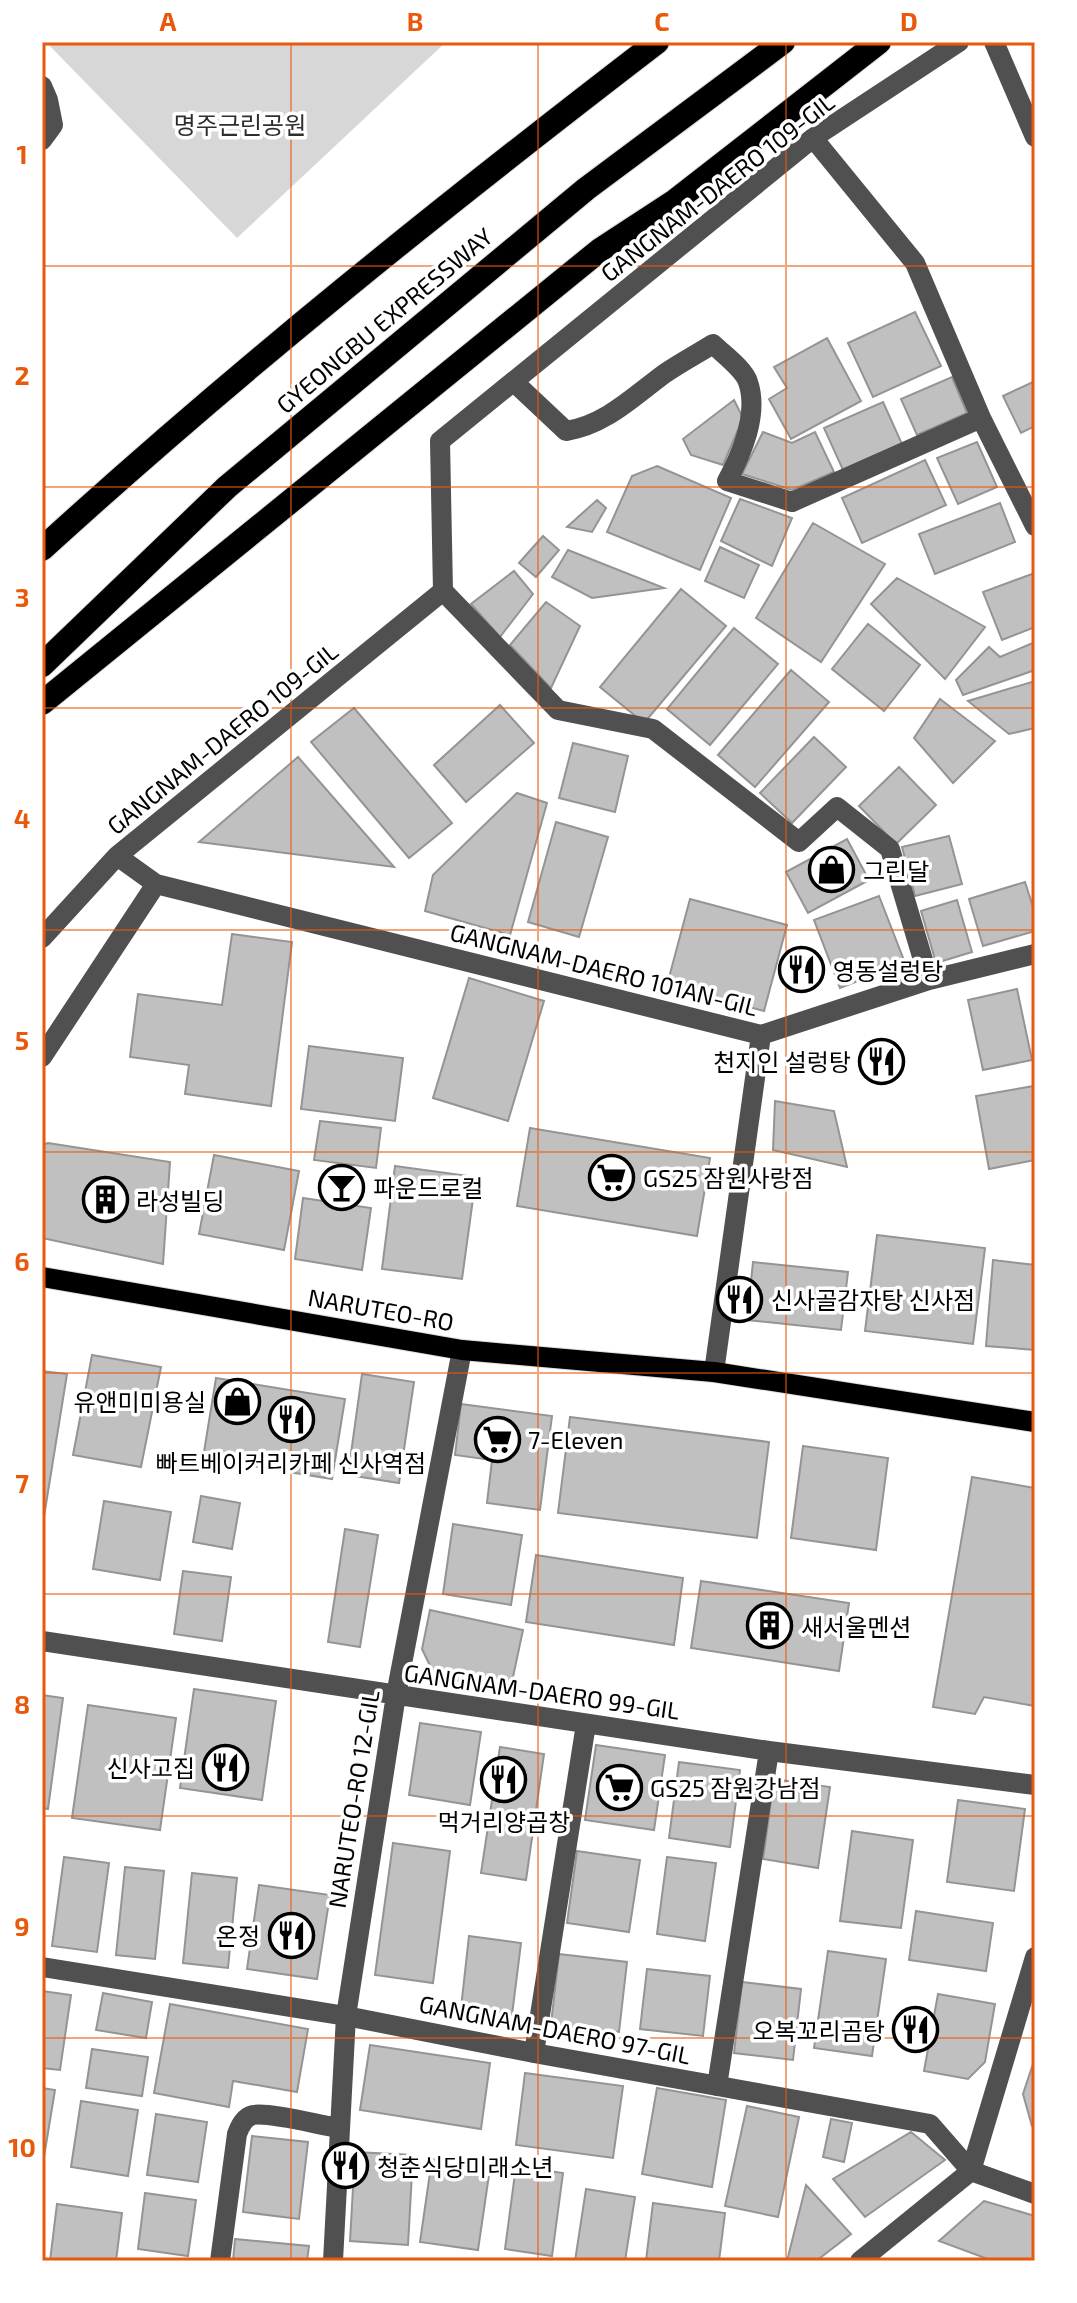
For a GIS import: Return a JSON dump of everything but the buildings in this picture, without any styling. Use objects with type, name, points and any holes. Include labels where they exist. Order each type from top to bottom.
[{"type":"highway","name":"GYEONGBU EXPRESSWAY","points":[[42,549],[160,442],[523,145],[657,42]]},
{"type":"highway","name":"GYEONGBU EXPRESSWAY","points":[[42,665],[227,487],[586,189],[783,42]]},
{"type":"highway","points":[[42,703],[600,250],[675,201],[879,42]]},
{"type":"main road","name":"NARUTEO-RO","points":[[42,1277],[462,1350],[714,1372],[1035,1422]]},
{"type":"street","name":"GANGNAM-DAERO 109-GIL","points":[[156,884],[117,856],[443,591],[440,441],[813,138],[959,42]]},
{"type":"street","points":[[994,42],[1035,137]]},
{"type":"street","points":[[42,86],[53,125],[42,140]]},
{"type":"street","points":[[813,138],[915,263],[981,418],[1035,526]]},
{"type":"street","points":[[515,383],[566,431],[582,429],[630,402],[665,374],[713,344],[748,379],[752,410],[740,455],[727,481],[792,502],[981,418]]},
{"type":"street","points":[[443,591],[558,710],[653,729],[799,842],[837,807],[890,849],[929,980]]},
{"type":"street","points":[[42,938],[117,856]]},
{"type":"street","points":[[42,1057],[156,884]]},
{"type":"street","name":"GANGNAM-DAERO 101AN-GIL","points":[[156,884],[761,1035],[929,980],[1035,954]]},
{"type":"street","points":[[714,1372],[761,1035]]},
{"type":"street","name":"NARUTEO-RO 12-GIL","points":[[333,2261],[346,2016],[396,1695],[462,1350]]},
{"type":"street","name":"GANGNAM-DAERO 99-GIL","points":[[42,1641],[769,1751],[1035,1785]]},
{"type":"street","points":[[534,2053],[586,1724]]},
{"type":"street","points":[[717,2086],[769,1751]]},
{"type":"street","points":[[860,2261],[971,2171],[1035,1957]]},
{"type":"street","name":"GANGNAM-DAERO 97-GIL","points":[[42,1967],[346,2016],[930,2124],[971,2171],[1035,2194]]},
{"type":"street","points":[[220,2261],[237,2134],[244,2120],[251,2115],[264,2116],[339,2128]]},
{"type":"green space","name":"명주근린공원","points":[[46,42],[446,42],[237,238]]},
{"type":"place","name":"그린달","points":[[832,870]]},
{"type":"place","name":"영동설렁탕","points":[[802,970]]},
{"type":"place","name":"천지인 설렁탕","points":[[882,1061]]},
{"type":"place","name":"GS25 잠원사랑점","points":[[612,1177]]},
{"type":"place","name":"파운드로컬","points":[[342,1187]]},
{"type":"place","name":"라성빌딩","points":[[105,1200]]},
{"type":"place","name":"신사골감자탕 신사점","points":[[740,1299]]},
{"type":"place","name":"유앤미미용실","points":[[237,1401]]},
{"type":"place","name":"빠트베이커리카페 신사역점","points":[[291,1420]]},
{"type":"place","name":"7-Eleven","points":[[497,1439]]},
{"type":"place","name":"새서울멘션","points":[[770,1626]]},
{"type":"place","name":"신사고집","points":[[226,1767]]},
{"type":"place","name":"먹거리양곱창","points":[[504,1779]]},
{"type":"place","name":"GS25 잠원강남점","points":[[619,1787]]},
{"type":"place","name":"온정","points":[[291,1935]]},
{"type":"place","name":"오복꼬리곰탕","points":[[916,2030]]},
{"type":"place","name":"청춘식당미래소년","points":[[346,2166]]}]
